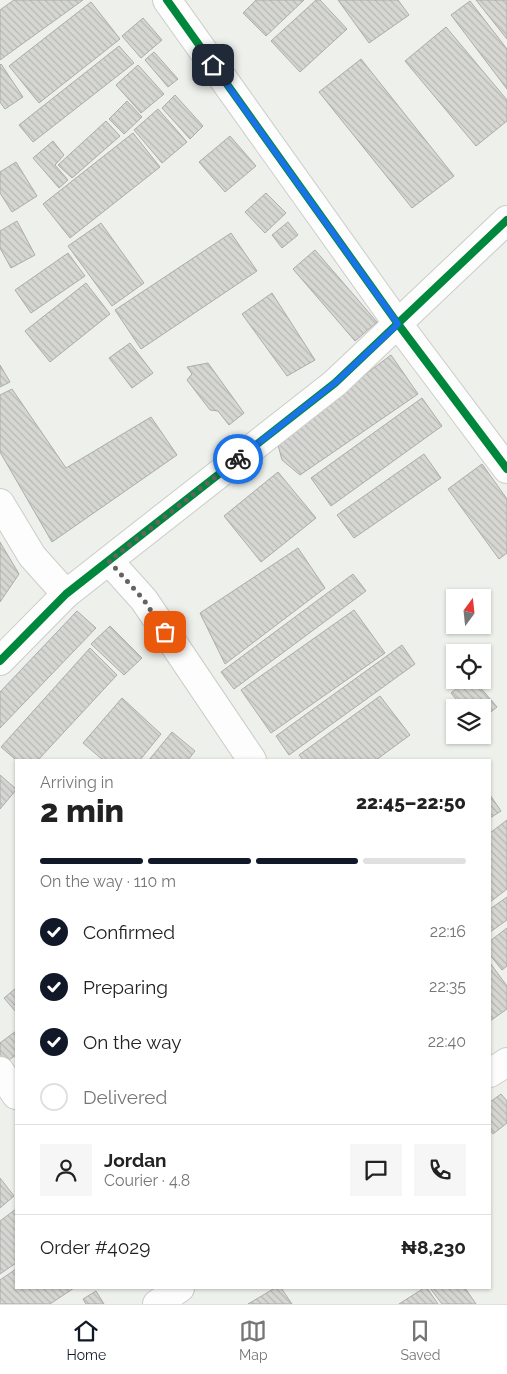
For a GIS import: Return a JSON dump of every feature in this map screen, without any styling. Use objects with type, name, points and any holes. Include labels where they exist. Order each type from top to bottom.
[{"type":"street","points":[[166,0],[398,324],[507,469]]},
{"type":"street","points":[[0,661],[66,594],[335,383],[507,220]]},
{"type":"street","points":[[0,503],[32,556],[66,594]]},
{"type":"street","points":[[109,561],[144,600],[251,759]]},
{"type":"street","points":[[491,1072],[507,1062]]},
{"type":"street","points":[[0,1071],[15,1094]]},
{"type":"building","points":[[14,0],[83,0],[0,60],[0,10]]},
{"type":"building","points":[[256,0],[304,0],[266,36],[243,13]]},
{"type":"building","points":[[316,0],[320,0],[347,29],[300,72],[271,41]]},
{"type":"building","points":[[338,0],[398,0],[409,15],[369,43]]},
{"type":"building","points":[[476,0],[507,0],[507,39]]},
{"type":"building","points":[[470,1],[507,49],[507,89],[451,15]]},
{"type":"building","points":[[91,2],[120,39],[39,103],[9,66]]},
{"type":"building","points":[[143,18],[162,40],[141,58],[122,36]]},
{"type":"building","points":[[446,27],[507,100],[507,121],[476,146],[405,61]]},
{"type":"building","points":[[119,46],[134,63],[33,142],[19,125]]},
{"type":"building","points":[[154,52],[178,79],[168,87],[145,60]]},
{"type":"building","points":[[361,59],[454,176],[412,208],[319,92]]},
{"type":"building","points":[[1,64],[23,97],[5,109],[0,102]]},
{"type":"building","points":[[138,65],[164,94],[141,113],[116,85]]},
{"type":"building","points":[[175,95],[203,126],[190,139],[162,108]]},
{"type":"building","points":[[127,101],[142,117],[124,134],[109,119]]},
{"type":"building","points":[[158,109],[187,142],[162,163],[134,130]]},
{"type":"building","points":[[106,121],[120,136],[72,178],[58,165]]},
{"type":"building","points":[[133,133],[160,167],[70,238],[43,204]]},
{"type":"building","points":[[230,136],[256,166],[225,192],[199,162]]},
{"type":"building","points":[[53,141],[64,155],[55,165],[68,180],[59,188],[33,158]]},
{"type":"building","points":[[16,162],[37,196],[12,212],[0,193],[0,172]]},
{"type":"building","points":[[266,193],[286,213],[265,233],[245,212]]},
{"type":"building","points":[[17,221],[35,255],[11,268],[0,248],[0,231]]},
{"type":"building","points":[[288,222],[298,235],[282,248],[272,235]]},
{"type":"building","points":[[101,223],[144,283],[112,306],[68,246]]},
{"type":"building","points":[[231,233],[257,271],[141,349],[115,310]]},
{"type":"building","points":[[315,250],[377,322],[355,341],[293,269]]},
{"type":"building","points":[[68,253],[85,276],[31,313],[15,290]]},
{"type":"building","points":[[86,283],[110,314],[50,362],[25,331]]},
{"type":"building","points":[[272,293],[315,360],[287,376],[242,314]]},
{"type":"building","points":[[130,343],[153,373],[132,388],[109,358]]},
{"type":"building","points":[[391,355],[418,394],[300,475],[282,460],[277,441]]},
{"type":"building","points":[[208,363],[244,413],[229,425],[218,411],[210,410],[187,380],[192,374],[187,367]]},
{"type":"building","points":[[0,365],[10,382],[0,387]]},
{"type":"building","points":[[12,389],[66,468],[151,417],[177,455],[52,542],[0,452],[0,395]]},
{"type":"building","points":[[422,398],[442,426],[331,506],[311,478]]},
{"type":"building","points":[[424,454],[441,478],[354,538],[337,515]]},
{"type":"building","points":[[482,464],[507,499],[507,553],[499,559],[448,489]]},
{"type":"building","points":[[278,472],[316,518],[261,562],[224,516]]},
{"type":"building","points":[[0,542],[19,574],[0,602]]},
{"type":"building","points":[[298,548],[325,588],[225,664],[200,613]]},
{"type":"building","points":[[353,574],[366,591],[234,689],[221,672]]},
{"type":"building","points":[[354,610],[385,653],[271,733],[241,690]]},
{"type":"building","points":[[77,611],[96,628],[0,728],[0,692]]},
{"type":"building","points":[[110,626],[142,658],[124,675],[91,644]]},
{"type":"building","points":[[402,645],[415,664],[289,755],[276,736]]},
{"type":"building","points":[[90,648],[117,675],[39,759],[15,759],[1,747]]},
{"type":"building","points":[[456,689],[482,689],[490,699],[456,699],[451,693]]},
{"type":"building","points":[[380,696],[410,735],[377,759],[302,759],[299,755]]},
{"type":"building","points":[[122,698],[161,734],[141,759],[102,759],[83,743]]},
{"type":"building","points":[[491,700],[497,707],[491,712]]},
{"type":"building","points":[[172,732],[195,751],[189,759],[150,759]]},
{"type":"building","points":[[0,775],[15,788],[15,791],[0,809]]},
{"type":"building","points":[[491,796],[501,811],[491,817]]},
{"type":"building","points":[[507,820],[507,889],[491,901],[491,832]]},
{"type":"building","points":[[507,897],[507,920],[491,931],[491,908]]},
{"type":"building","points":[[507,928],[507,966],[502,970],[491,956],[491,940]]},
{"type":"building","points":[[491,964],[507,986],[507,1009],[491,1020]]},
{"type":"building","points":[[15,989],[15,1011],[4,998]]},
{"type":"building","points":[[15,1032],[15,1056],[6,1062],[0,1054],[0,1043]]},
{"type":"building","points":[[501,1094],[507,1101],[507,1123],[493,1134],[491,1131],[491,1101]]},
{"type":"building","points":[[0,1178],[14,1196],[0,1208]]},
{"type":"building","points":[[15,1210],[15,1264],[0,1274],[0,1221]]},
{"type":"building","points":[[15,1270],[15,1289],[72,1289],[50,1304],[0,1304],[0,1280]]},
{"type":"building","points":[[273,1289],[282,1289],[292,1304],[248,1304]]},
{"type":"building","points":[[422,1289],[428,1289],[438,1304],[399,1304]]},
{"type":"building","points":[[431,1289],[466,1289],[476,1304],[442,1304]]},
{"type":"building","points":[[96,1291],[104,1304],[86,1304],[83,1299]]},
{"type":"cycle path","points":[[167,0],[398,324],[507,469]]},
{"type":"cycle path","points":[[0,661],[66,594],[335,383],[507,220]]},
{"type":"way so far","points":[[165,632],[144,600],[109,561],[238,459]]},
{"type":"route","points":[[213,65],[398,324],[335,383],[238,459]]}]
